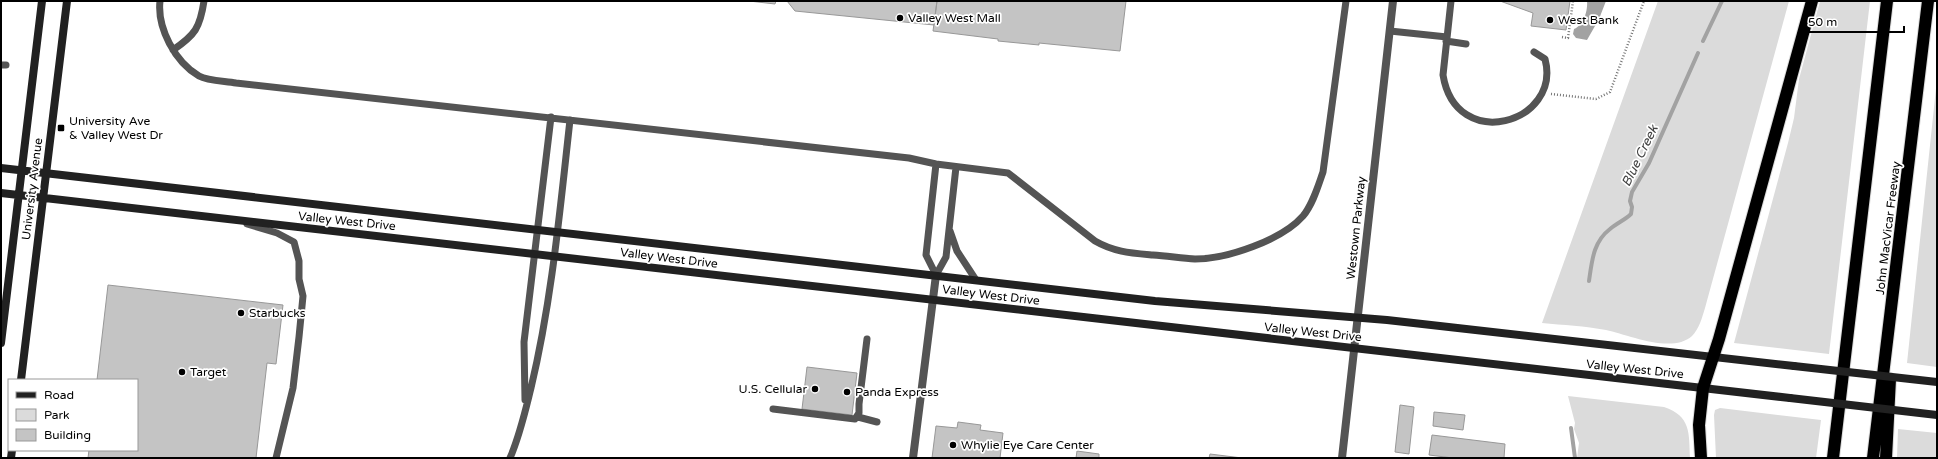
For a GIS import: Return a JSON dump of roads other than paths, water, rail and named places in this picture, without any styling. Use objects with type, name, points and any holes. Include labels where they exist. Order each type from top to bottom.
[{"type":"highway","points":[[1701,458],[1700,425],[1703,388],[1714,356],[1812,1]]},
{"type":"highway","points":[[1833,458],[1887,1]]},
{"type":"highway","name":"John MacVicar Freeway","points":[[1873,458],[1928,1]]},
{"type":"highway","points":[[1886,458],[1895,283]]},
{"type":"main road","name":"University Avenue","points":[[1,343],[42,1]]},
{"type":"main road","name":"University Avenue","points":[[21,379],[67,1]]},
{"type":"main road","name":"Valley West Drive","points":[[1,168],[1155,301],[1358,317],[1937,382]]},
{"type":"main road","name":"Valley West Drive","points":[[1,193],[42,199],[1937,415]]},
{"type":"street","name":"Westown Parkway","points":[[1342,458],[1393,1]]},
{"type":"street","points":[[914,458],[936,275]]},
{"type":"lane","points":[[160,1],[162,26],[173,50],[187,67],[200,77],[909,158],[936,164],[1008,173],[1094,241],[1108,249],[1123,252],[1196,259],[1224,255],[1265,242],[1281,234],[1304,215],[1315,195],[1323,172],[1346,1]]},
{"type":"lane","points":[[173,50],[196,31],[201,19],[204,1]]},
{"type":"lane","points":[[1451,1],[1443,64],[1444,84],[1453,102],[1468,115],[1487,122],[1507,121],[1525,112],[1532,106],[1541,92],[1547,67],[1545,59],[1534,52]]},
{"type":"lane","points":[[1390,31],[1446,39],[1466,44]]},
{"type":"lane","points":[[525,412],[524,342],[551,117]]},
{"type":"lane","points":[[510,458],[525,412],[540,348],[554,257],[570,120]]},
{"type":"lane","points":[[936,164],[926,255],[936,275]]},
{"type":"lane","points":[[936,275],[946,257],[956,167]]},
{"type":"lane","points":[[239,221],[277,233],[294,242],[299,261],[303,296],[293,388],[276,458]]},
{"type":"lane","points":[[949,227],[957,251],[976,280]]},
{"type":"lane","points":[[858,417],[867,338]]},
{"type":"lane","points":[[773,409],[855,419],[858,417],[877,422]]},
{"type":"waterway","name":"Blue Creek","points":[[1703,41],[1722,1]]},
{"type":"waterway","name":"Blue Creek","points":[[1589,281],[1594,252],[1600,240],[1604,234],[1631,214],[1632,207],[1630,201],[1632,192],[1649,163],[1698,53]]},
{"type":"waterway","name":"Blue Creek","points":[[1571,428],[1575,458]]},
{"type":"place","name":"Valley West Mall","points":[[900,18]]},
{"type":"place","name":"West Bank","points":[[1550,20]]},
{"type":"place","name":"University Ave & Valley West Dr","points":[[61,128]]},
{"type":"place","name":"Starbucks","points":[[241,313]]},
{"type":"place","name":"Target","points":[[182,372]]},
{"type":"place","name":"U.S. Cellular","points":[[815,389]]},
{"type":"place","name":"Panda Express","points":[[847,392]]},
{"type":"place","name":"Whylie Eye Care Center","points":[[953,445]]}]
